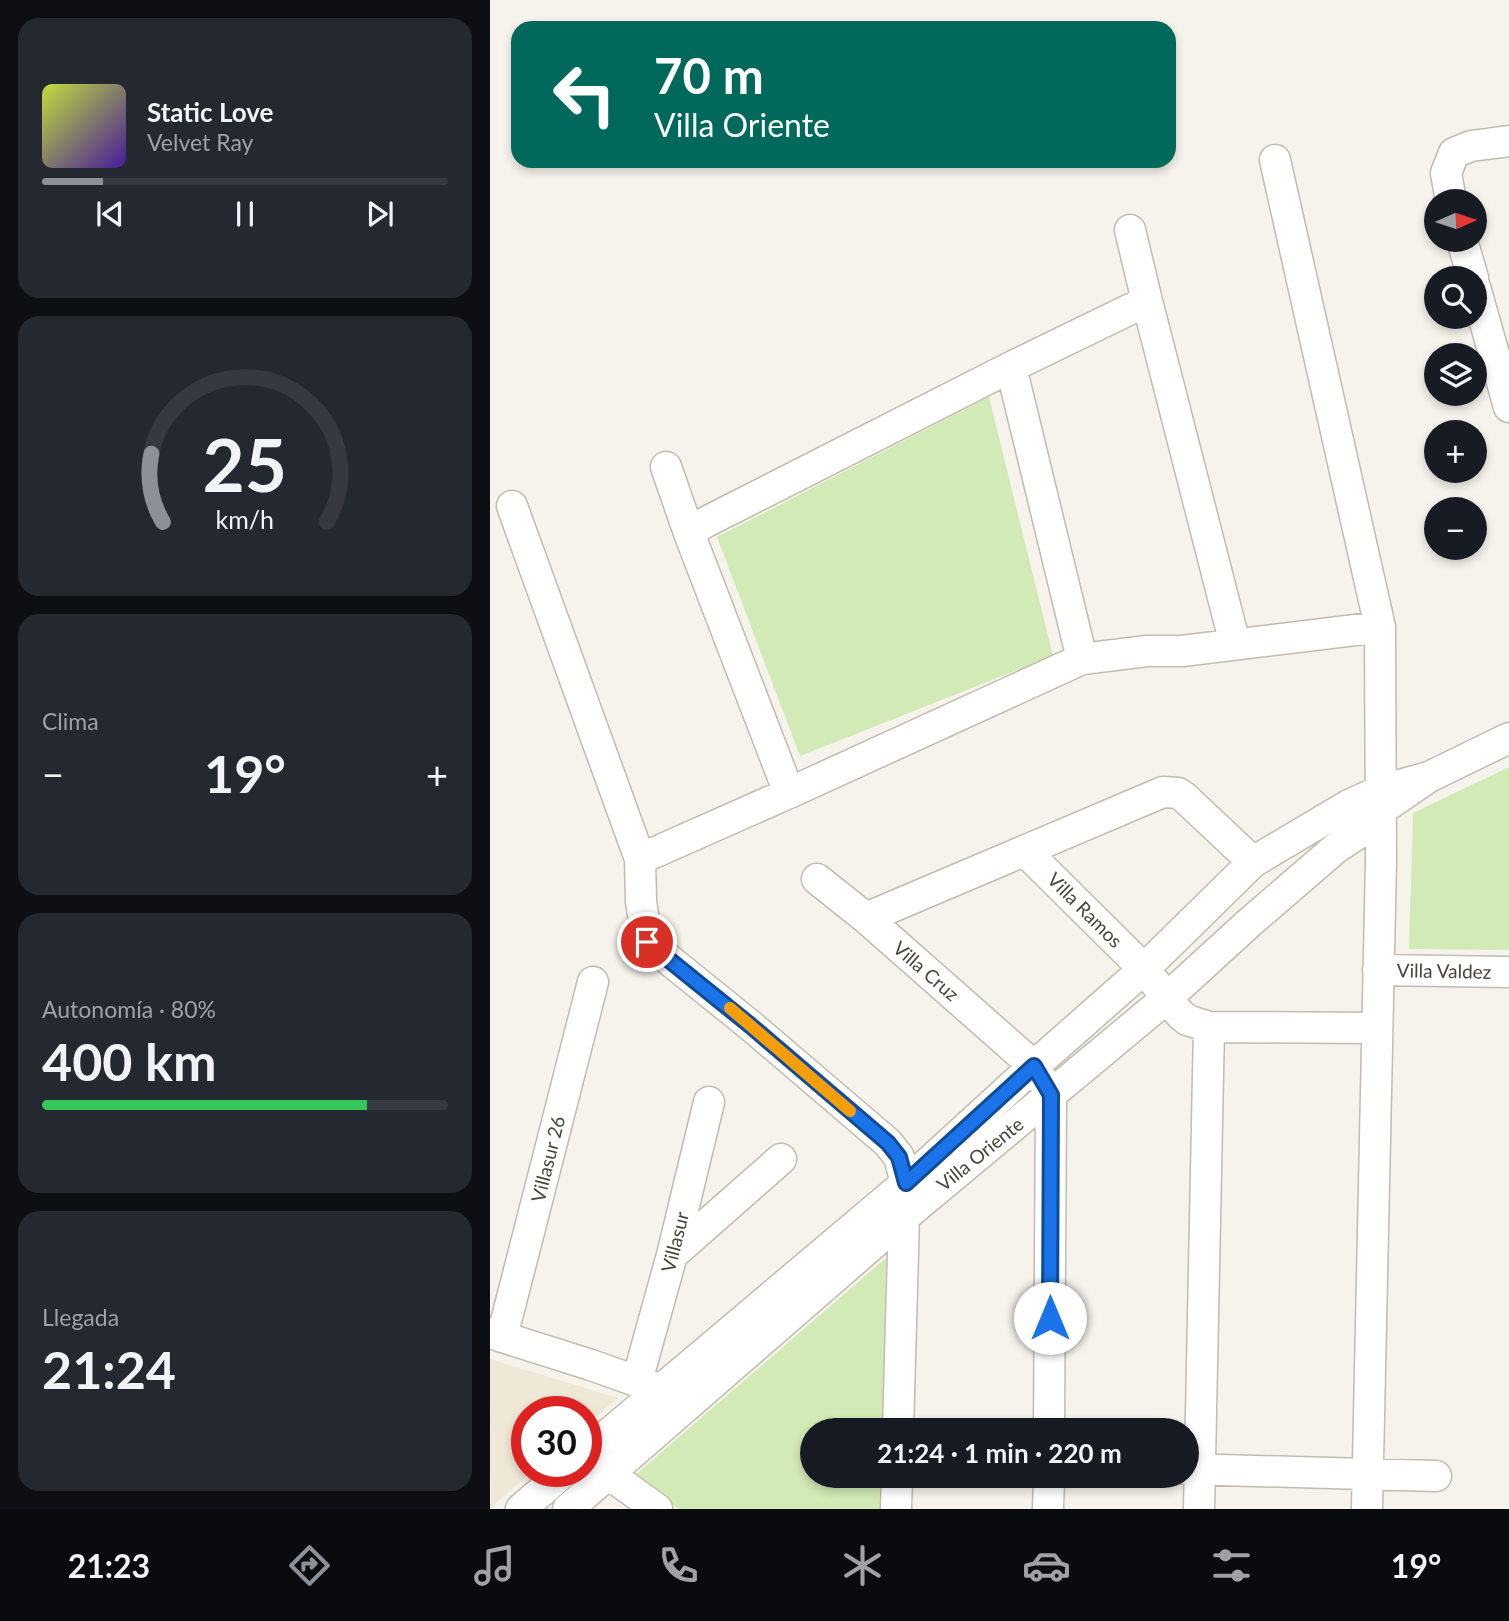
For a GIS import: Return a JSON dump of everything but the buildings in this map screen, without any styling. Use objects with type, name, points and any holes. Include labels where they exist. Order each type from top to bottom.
[{"type":"street","points":[[1449,189],[1446,173],[1454,153],[1471,146],[1509,141]]},
{"type":"street","points":[[1275,160],[1380,627],[1382,800],[1367,1509]]},
{"type":"street","points":[[1130,230],[1235,644]]},
{"type":"street","points":[[689,533],[704,523],[1147,300]]},
{"type":"street","points":[[1487,329],[1509,407]]},
{"type":"street","points":[[1011,367],[1082,659]]},
{"type":"street","points":[[666,467],[789,793]]},
{"type":"street","points":[[512,506],[640,859],[641,901],[647,942],[751,1026],[888,1143],[899,1157],[906,1183],[898,1418]]},
{"type":"street","points":[[640,859],[1082,659],[1147,651],[1182,651],[1380,627]]},
{"type":"street","name":"Villa Oriente","points":[[602,1435],[649,1386],[906,1183],[1144,969],[1253,862],[1349,804],[1382,800],[1509,738]]},
{"type":"street","points":[[866,918],[1163,792],[1184,797],[1253,862]]},
{"type":"street","name":"Villa Oriente","points":[[602,1462],[904,1217],[1168,997],[1336,848],[1362,831],[1382,800]]},
{"type":"street","name":"Villa Ramos","points":[[1026,852],[1144,969],[1186,1020],[1209,1027]]},
{"type":"street","name":"Villa Cruz","points":[[817,879],[866,918],[1034,1066],[1051,1095]]},
{"type":"street","name":"Villa Valdez","points":[[1378,970],[1509,972]]},
{"type":"street","name":"Villasur 26","points":[[496,1335],[593,982]]},
{"type":"street","points":[[1195,1418],[1209,1027],[1377,1028]]},
{"type":"street","points":[[1049,1418],[1051,1095]]},
{"type":"street","name":"Villasur","points":[[649,1386],[672,1255],[709,1102]]},
{"type":"street","points":[[672,1255],[781,1159]]},
{"type":"street","points":[[496,1335],[649,1386]]},
{"type":"street","points":[[1199,1469],[1436,1476]]},
{"type":"street","points":[[602,1470],[657,1509]]},
{"type":"street","points":[[521,1509],[547,1487]]},
{"type":"street","name":"Villa Oriente","points":[[568,1509],[583,1487]]},
{"type":"street","points":[[896,1509],[897,1488]]},
{"type":"street","points":[[1048,1509],[1049,1488]]},
{"type":"street","points":[[1196,1488],[1199,1509]]},
{"type":"shaded area","points":[[490,1359],[618,1398],[602,1412],[602,1396],[511,1396],[511,1487],[515,1487],[491,1509]]},
{"type":"green space","points":[[989,397],[1053,656],[800,756],[717,537]]},
{"type":"green space","points":[[1509,767],[1509,950],[1409,949],[1413,813]]},
{"type":"green space","points":[[886,1258],[883,1418],[800,1418],[800,1488],[882,1488],[882,1509],[678,1509],[633,1477]]},
{"type":"slow traffic","points":[[730,1008],[850,1111]]},
{"type":"route","points":[[647,942],[751,1026],[888,1143],[899,1157],[906,1183],[1034,1066],[1051,1095],[1050,1318]]}]
